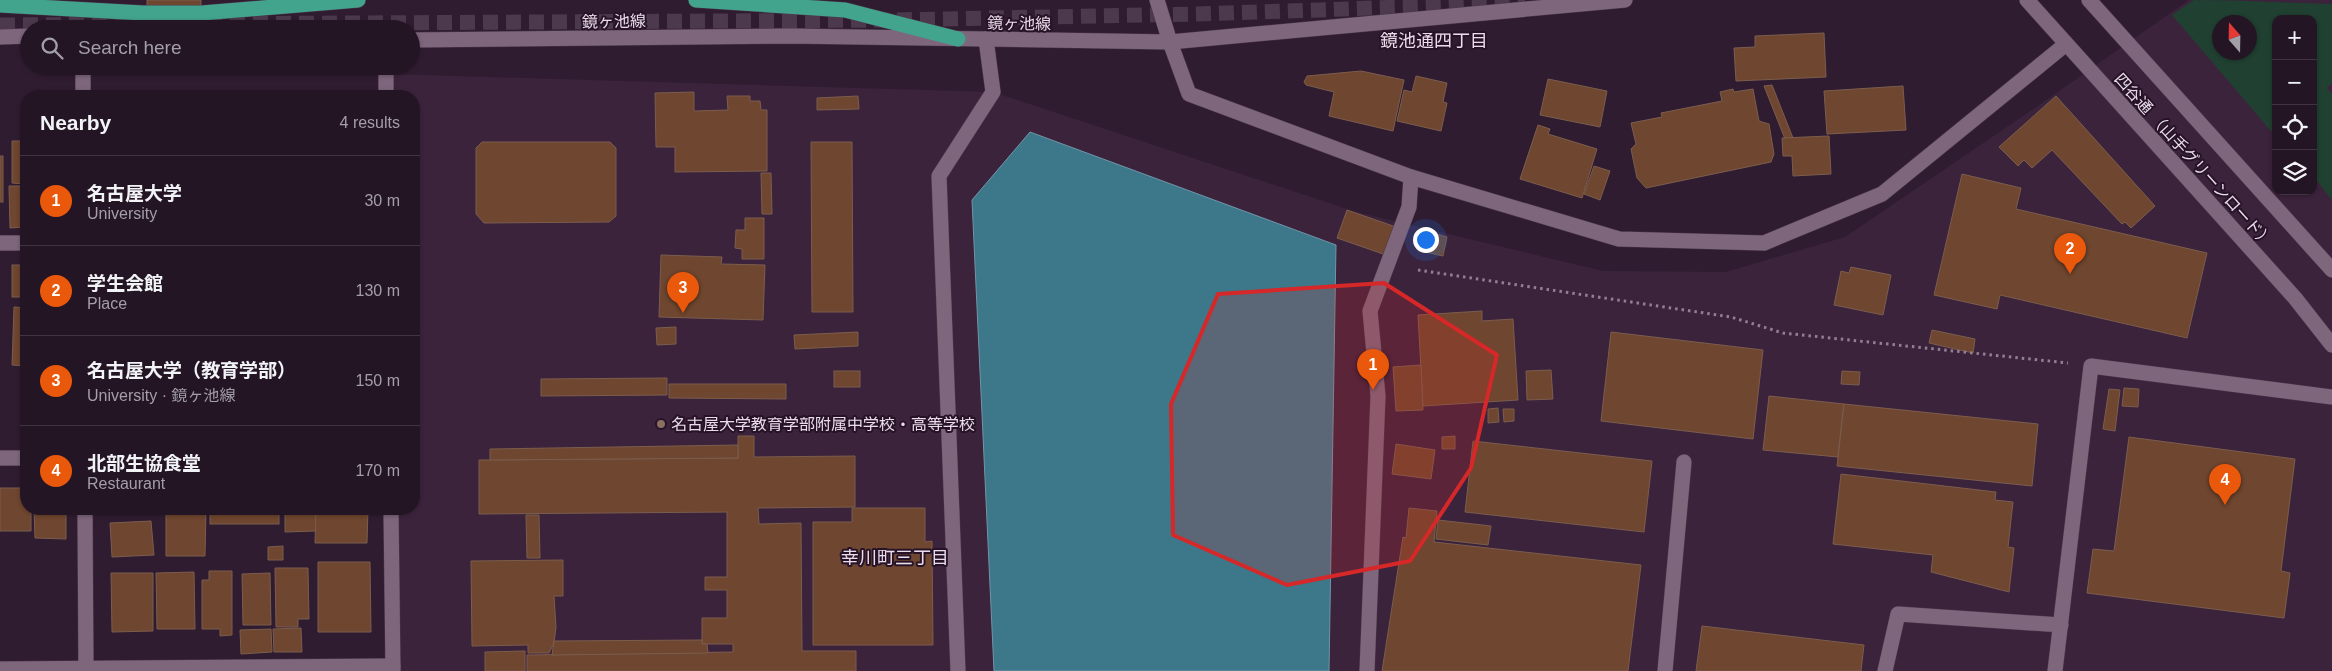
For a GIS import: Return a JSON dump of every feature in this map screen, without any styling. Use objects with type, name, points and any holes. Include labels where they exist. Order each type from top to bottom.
[{"type":"highway","points":[[0,5],[202,13],[358,0]]},
{"type":"highway","points":[[696,0],[845,10],[958,39]]},
{"type":"street","points":[[1158,0],[1170,42],[1189,94],[1411,177],[1618,239],[1764,243],[1882,194],[2066,44]]},
{"type":"street","name":"鏡ヶ池線","points":[[420,40],[792,36],[1170,42],[1624,0]]},
{"type":"street","name":"四谷通 （山手グリーンロード）","points":[[2027,0],[2295,298],[2332,345]]},
{"type":"street","points":[[2088,0],[2332,270]]},
{"type":"street","points":[[0,37],[20,36]]},
{"type":"street","points":[[958,671],[939,176],[993,92],[986,40]]},
{"type":"street","points":[[82,75],[83,90]]},
{"type":"street","points":[[386,75],[386,90]]},
{"type":"street","points":[[1367,671],[1378,396],[1370,311],[1409,207],[1411,177]]},
{"type":"street","points":[[0,243],[20,242]]},
{"type":"street","points":[[2055,671],[2091,366],[2332,397]]},
{"type":"street","points":[[0,458],[20,458]]},
{"type":"street","points":[[1664,671],[1684,462]]},
{"type":"street","points":[[85,515],[86,669]]},
{"type":"street","points":[[0,669],[393,668],[391,515]]},
{"type":"street","points":[[1885,671],[1898,614],[2061,625]]},
{"type":"path","points":[[1418,270],[1731,317],[1783,333],[2091,366]]},
{"type":"highlighted area","points":[[1384,283],[1497,355],[1471,468],[1410,561],[1287,585],[1173,535],[1171,404],[1218,294]]},
{"type":"shaded area","points":[[2189,0],[2332,0],[2332,671],[393,671],[391,515],[420,515],[420,90],[386,90],[386,75],[993,92],[1356,212],[1603,271],[1726,272],[1845,237]]},
{"type":"green space","points":[[2194,0],[2332,4],[2332,83],[2327,88],[2332,94],[2332,200],[2317,181],[2317,15],[2272,15],[2272,132],[2172,15]]},
{"type":"water","points":[[1030,132],[1336,245],[1329,671],[994,671],[972,200]]},
{"type":"building","points":[[147,0],[201,0],[201,20],[147,20]]},
{"type":"building","points":[[1824,33],[1826,77],[1736,81],[1734,48],[1755,47],[1755,36]]},
{"type":"building","points":[[1361,71],[1404,80],[1393,131],[1329,116],[1334,92],[1306,85],[1304,82],[1307,76]]},
{"type":"building","points":[[1416,76],[1447,83],[1443,102],[1447,103],[1441,131],[1397,121],[1404,90],[1412,92]]},
{"type":"building","points":[[1548,79],[1607,91],[1600,127],[1540,115]]},
{"type":"building","points":[[1772,85],[1793,138],[1785,139],[1764,86]]},
{"type":"building","points":[[1903,86],[1906,130],[1827,134],[1824,91]]},
{"type":"building","points":[[1733,89],[1734,92],[1753,89],[1759,121],[1769,124],[1774,154],[1771,162],[1646,188],[1637,178],[1631,149],[1636,144],[1631,123],[1662,117],[1661,113],[1722,101],[1720,92]]},
{"type":"building","points":[[694,92],[694,111],[728,110],[727,96],[750,96],[750,101],[760,101],[761,110],[767,110],[767,171],[675,172],[675,147],[656,147],[655,93]]},
{"type":"building","points":[[858,96],[859,109],[817,110],[817,98]]},
{"type":"building","points":[[2056,96],[2155,206],[2131,228],[2125,222],[2122,224],[2052,150],[2032,168],[2024,160],[2018,166],[1999,147]]},
{"type":"building","points":[[1538,125],[1550,129],[1548,134],[1597,149],[1582,198],[1520,179]]},
{"type":"building","points":[[1829,136],[1831,174],[1793,176],[1792,156],[1783,156],[1782,138]]},
{"type":"building","points":[[12,141],[20,141],[20,184],[12,183]]},
{"type":"building","points":[[482,142],[610,142],[616,148],[616,216],[609,222],[484,223],[476,214],[476,148]]},
{"type":"building","points":[[811,142],[852,142],[853,312],[812,312]]},
{"type":"building","points":[[0,156],[3,156],[3,202],[0,202]]},
{"type":"building","points":[[1594,166],[1610,171],[1600,200],[1584,194]]},
{"type":"building","points":[[761,173],[771,173],[772,214],[762,214]]},
{"type":"building","points":[[1962,174],[2021,188],[2016,209],[2207,253],[2187,338],[2000,295],[1997,309],[1934,295]]},
{"type":"building","points":[[9,186],[20,186],[20,227],[10,228]]},
{"type":"building","points":[[1347,210],[1396,227],[1386,255],[1337,238]]},
{"type":"building","points":[[745,218],[764,218],[764,259],[742,259],[742,249],[735,248],[736,230],[745,230]]},
{"type":"building","points":[[1426,231],[1447,237],[1443,256],[1421,251]]},
{"type":"building","points":[[661,255],[722,257],[721,264],[765,265],[763,320],[659,317]]},
{"type":"building","points":[[12,265],[20,265],[20,297],[12,297]]},
{"type":"building","points":[[1851,267],[1891,275],[1883,315],[1834,305],[1841,271],[1849,273]]},
{"type":"building","points":[[14,307],[20,308],[20,366],[12,365]]},
{"type":"building","points":[[1482,311],[1482,321],[1513,319],[1518,400],[1423,406],[1418,315]]},
{"type":"building","points":[[676,327],[676,344],[657,345],[656,328]]},
{"type":"building","points":[[1932,330],[1975,339],[1973,353],[1929,343]]},
{"type":"building","points":[[858,332],[858,346],[795,349],[794,335]]},
{"type":"building","points":[[1611,332],[1763,350],[1753,439],[1601,421]]},
{"type":"building","points":[[1421,365],[1423,410],[1396,411],[1393,367]]},
{"type":"building","points":[[1551,370],[1553,399],[1527,400],[1526,371]]},
{"type":"building","points":[[834,371],[860,371],[860,387],[834,387]]},
{"type":"building","points":[[1842,371],[1860,372],[1859,385],[1841,384]]},
{"type":"building","points":[[667,378],[667,395],[541,396],[541,379]]},
{"type":"building","points":[[669,384],[786,384],[786,399],[669,398]]},
{"type":"building","points":[[2124,388],[2139,389],[2138,407],[2122,406]]},
{"type":"building","points":[[2109,389],[2120,390],[2115,431],[2103,429]]},
{"type":"building","points":[[1769,396],[1844,404],[1838,457],[1763,450]]},
{"type":"building","points":[[1844,404],[2038,424],[2032,486],[1837,466]]},
{"type":"building","points":[[1498,408],[1499,422],[1488,423],[1488,409]]},
{"type":"building","points":[[1503,409],[1514,409],[1514,421],[1504,422]]},
{"type":"building","points":[[738,436],[754,436],[754,457],[855,456],[855,507],[758,508],[759,524],[801,523],[802,651],[856,651],[856,671],[527,671],[527,655],[733,652],[733,644],[702,644],[702,618],[727,618],[727,590],[705,590],[705,577],[727,577],[727,512],[479,514],[479,460],[738,458]]},
{"type":"building","points":[[1455,436],[1455,449],[1442,449],[1442,437]]},
{"type":"building","points":[[2129,437],[2295,459],[2281,571],[2290,573],[2284,618],[2087,593],[2093,549],[2114,551]]},
{"type":"building","points":[[1473,441],[1652,461],[1644,532],[1465,512]]},
{"type":"building","points":[[1396,444],[1435,450],[1431,479],[1392,474]]},
{"type":"building","points":[[738,445],[738,458],[490,460],[490,449]]},
{"type":"building","points":[[1841,474],[1996,492],[1995,500],[2013,502],[2008,547],[2014,548],[2009,592],[1931,572],[1933,555],[1833,544]]},
{"type":"building","points":[[0,488],[20,488],[20,515],[31,515],[31,531],[0,531]]},
{"type":"building","points":[[852,508],[925,508],[925,542],[932,541],[933,645],[813,645],[813,522],[852,522]]},
{"type":"building","points":[[1409,508],[1437,511],[1434,542],[1641,565],[1628,671],[1382,671],[1403,537],[1406,538]]},
{"type":"building","points":[[34,515],[66,515],[66,539],[35,538]]},
{"type":"building","points":[[166,515],[206,515],[205,556],[166,556]]},
{"type":"building","points":[[210,515],[279,515],[279,524],[210,524]]},
{"type":"building","points":[[285,515],[316,515],[316,531],[285,532]]},
{"type":"building","points":[[316,515],[368,515],[367,543],[315,543]]},
{"type":"building","points":[[526,515],[539,515],[540,558],[527,558]]},
{"type":"building","points":[[1438,520],[1491,526],[1488,545],[1436,539]]},
{"type":"building","points":[[151,521],[154,555],[112,557],[110,523]]},
{"type":"building","points":[[283,546],[283,560],[268,560],[268,547]]},
{"type":"building","points":[[563,560],[563,596],[554,596],[556,627],[554,643],[549,653],[528,653],[528,645],[472,646],[471,561]]},
{"type":"building","points":[[318,562],[370,562],[371,632],[318,632]]},
{"type":"building","points":[[275,568],[308,568],[309,619],[298,619],[298,627],[276,627]]},
{"type":"building","points":[[209,571],[232,571],[232,635],[220,636],[220,629],[202,629],[202,580],[209,580]]},
{"type":"building","points":[[194,572],[195,629],[157,629],[156,573]]},
{"type":"building","points":[[111,573],[153,573],[153,631],[112,632]]},
{"type":"building","points":[[270,573],[271,625],[243,625],[242,574]]},
{"type":"building","points":[[1702,626],[1864,645],[1861,671],[1696,671]]},
{"type":"building","points":[[301,628],[302,652],[274,652],[273,629]]},
{"type":"building","points":[[271,629],[272,652],[241,654],[240,630]]},
{"type":"building","points":[[702,640],[702,644],[707,644],[708,653],[552,655],[554,641]]},
{"type":"building","points":[[525,651],[525,671],[485,671],[485,652]]},
{"type":"tunnel","points":[[420,23],[893,20],[1195,14],[1525,3]]},
{"type":"tunnel","points":[[0,25],[20,25]]},
{"type":"place","name":"学生会館","points":[[2070,274]]},
{"type":"place","name":"名古屋大学（教育学部）","points":[[683,313]]},
{"type":"place","name":"名古屋大学","points":[[1373,390]]},
{"type":"place","name":"名古屋大学教育学部附属中学校・高等学校","points":[[661,424]]},
{"type":"place","name":"北部生協食堂","points":[[2225,505]]},
{"type":"district","name":"鏡池通四丁目","points":[[1434,41]]},
{"type":"district","name":"幸川町三丁目","points":[[895,558]]}]
